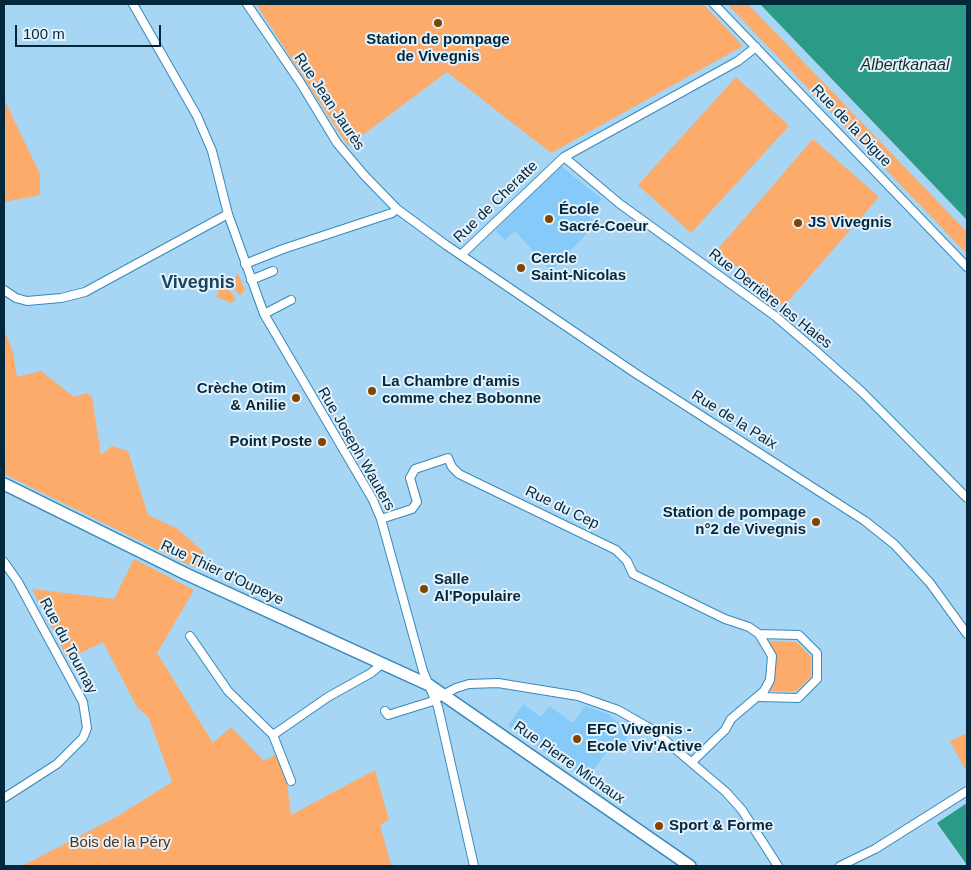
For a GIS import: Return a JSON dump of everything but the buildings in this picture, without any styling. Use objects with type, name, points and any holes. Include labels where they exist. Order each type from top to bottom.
[{"type":"main road","name":"Rue Thier d'Oupeye","points":[[4,484],[186,574],[429,685]]},
{"type":"main road","name":"Rue Pierre Michaux","points":[[429,685],[440,698],[690,866]]},
{"type":"street","name":"Rue Joseph Wauters","points":[[133,4],[197,116],[212,151],[228,214],[264,314],[373,500],[382,519],[423,671],[429,685]]},
{"type":"street","name":"Rue Jean Jaurès","points":[[247,4],[300,82],[337,144],[397,209]]},
{"type":"street","name":"Rue de la Digue","points":[[714,4],[967,267]]},
{"type":"street","name":"Rue de Cheratte","points":[[397,209],[461,255],[564,157],[738,61],[756,47]]},
{"type":"street","name":"Rue Derrière les Haies","points":[[564,157],[620,204],[775,316],[862,392],[967,498]]},
{"type":"street","points":[[246,264],[283,249],[392,213],[397,209]]},
{"type":"street","points":[[4,290],[16,298],[26,301],[62,298],[85,292],[228,214]]},
{"type":"street","name":"Rue de la Paix","points":[[461,255],[635,373],[865,521],[894,544],[930,583],[967,634]]},
{"type":"street","points":[[251,280],[273,271]]},
{"type":"street","points":[[264,314],[291,300]]},
{"type":"street","name":"Rue du Cep","points":[[382,519],[412,509],[417,502],[410,478],[415,469],[448,458],[459,474],[616,550],[626,561],[633,574],[689,600],[703,609],[749,627],[759,634],[799,635],[818,653],[817,679],[798,698],[759,698]]},
{"type":"street","name":"Rue du Tournay","points":[[4,562],[12,571],[83,702],[86,728],[83,738],[57,764],[4,798]]},
{"type":"street","points":[[692,762],[725,730],[731,719],[749,702],[759,698],[770,680],[772,656],[759,634]]},
{"type":"street","points":[[190,636],[228,691],[273,735],[291,780]]},
{"type":"street","points":[[273,735],[328,697],[371,673],[383,663]]},
{"type":"street","points":[[385,711],[388,715],[440,698],[469,684],[498,683],[578,696],[636,718],[692,762],[734,801],[778,866]]},
{"type":"street","points":[[440,698],[474,866]]},
{"type":"street","points":[[840,866],[875,849],[967,790]]},
{"type":"shaded area","name":"École Sacré-Coeur","points":[[561,166],[602,199],[588,216],[596,224],[551,271],[515,231],[505,240],[495,230]]},
{"type":"shaded area","name":"EFC Vivegnis - Ecole Viv'Active","points":[[523,704],[541,717],[549,706],[573,723],[585,706],[611,715],[611,717],[631,731],[617,754],[609,748],[587,780],[508,726]]},
{"type":"green space","points":[[256,4],[703,4],[743,46],[551,153],[447,72],[348,146]]},
{"type":"green space","points":[[727,4],[748,4],[967,232],[967,254]]},
{"type":"green space","points":[[736,77],[789,126],[691,233],[638,185]]},
{"type":"green space","points":[[4,99],[40,174],[40,195],[4,202]]},
{"type":"green space","name":"JS Vivegnis","points":[[813,139],[879,197],[784,306],[717,250]]},
{"type":"green space","points":[[238,274],[245,290],[240,296],[230,282]]},
{"type":"green space","points":[[226,285],[236,299],[231,303],[216,297],[219,293],[216,289]]},
{"type":"green space","points":[[4,330],[13,352],[17,377],[41,371],[74,397],[86,393],[92,397],[101,455],[112,446],[128,451],[148,515],[176,528],[204,552],[195,568],[4,474],[6,443],[4,442]]},
{"type":"green space","name":"Bois de la Péry","points":[[134,559],[194,590],[157,653],[213,743],[231,727],[264,761],[276,754],[287,782],[291,815],[375,770],[389,820],[380,825],[391,865],[22,866],[118,816],[172,782],[149,718],[137,707],[103,642],[68,659],[32,589],[114,599]]},
{"type":"green space","points":[[769,641],[797,642],[811,657],[811,677],[796,691],[768,691],[776,667]]},
{"type":"green space","points":[[967,733],[967,773],[950,741]]},
{"type":"water","name":"Albertkanaal","points":[[760,4],[967,4],[967,220]]},
{"type":"water","points":[[967,803],[967,865],[937,823]]},
{"type":"place","name":"Station de pompage de Vivegnis","points":[[438,23]]},
{"type":"place","name":"École Sacré-Coeur","points":[[549,219]]},
{"type":"place","name":"JS Vivegnis","points":[[798,223]]},
{"type":"place","name":"Cercle Saint-Nicolas","points":[[521,268]]},
{"type":"place","name":"La Chambre d'amis comme chez Bobonne","points":[[372,391]]},
{"type":"place","name":"Crèche Otim & Anilie","points":[[296,398]]},
{"type":"place","name":"Point Poste","points":[[322,442]]},
{"type":"place","name":"Station de pompage n°2 de Vivegnis","points":[[816,522]]},
{"type":"place","name":"Salle Al'Populaire","points":[[424,589]]},
{"type":"place","name":"EFC Vivegnis - Ecole Viv'Active","points":[[577,739]]},
{"type":"place","name":"Sport & Forme","points":[[659,826]]},
{"type":"district","name":"Vivegnis","points":[[198,283]]}]
